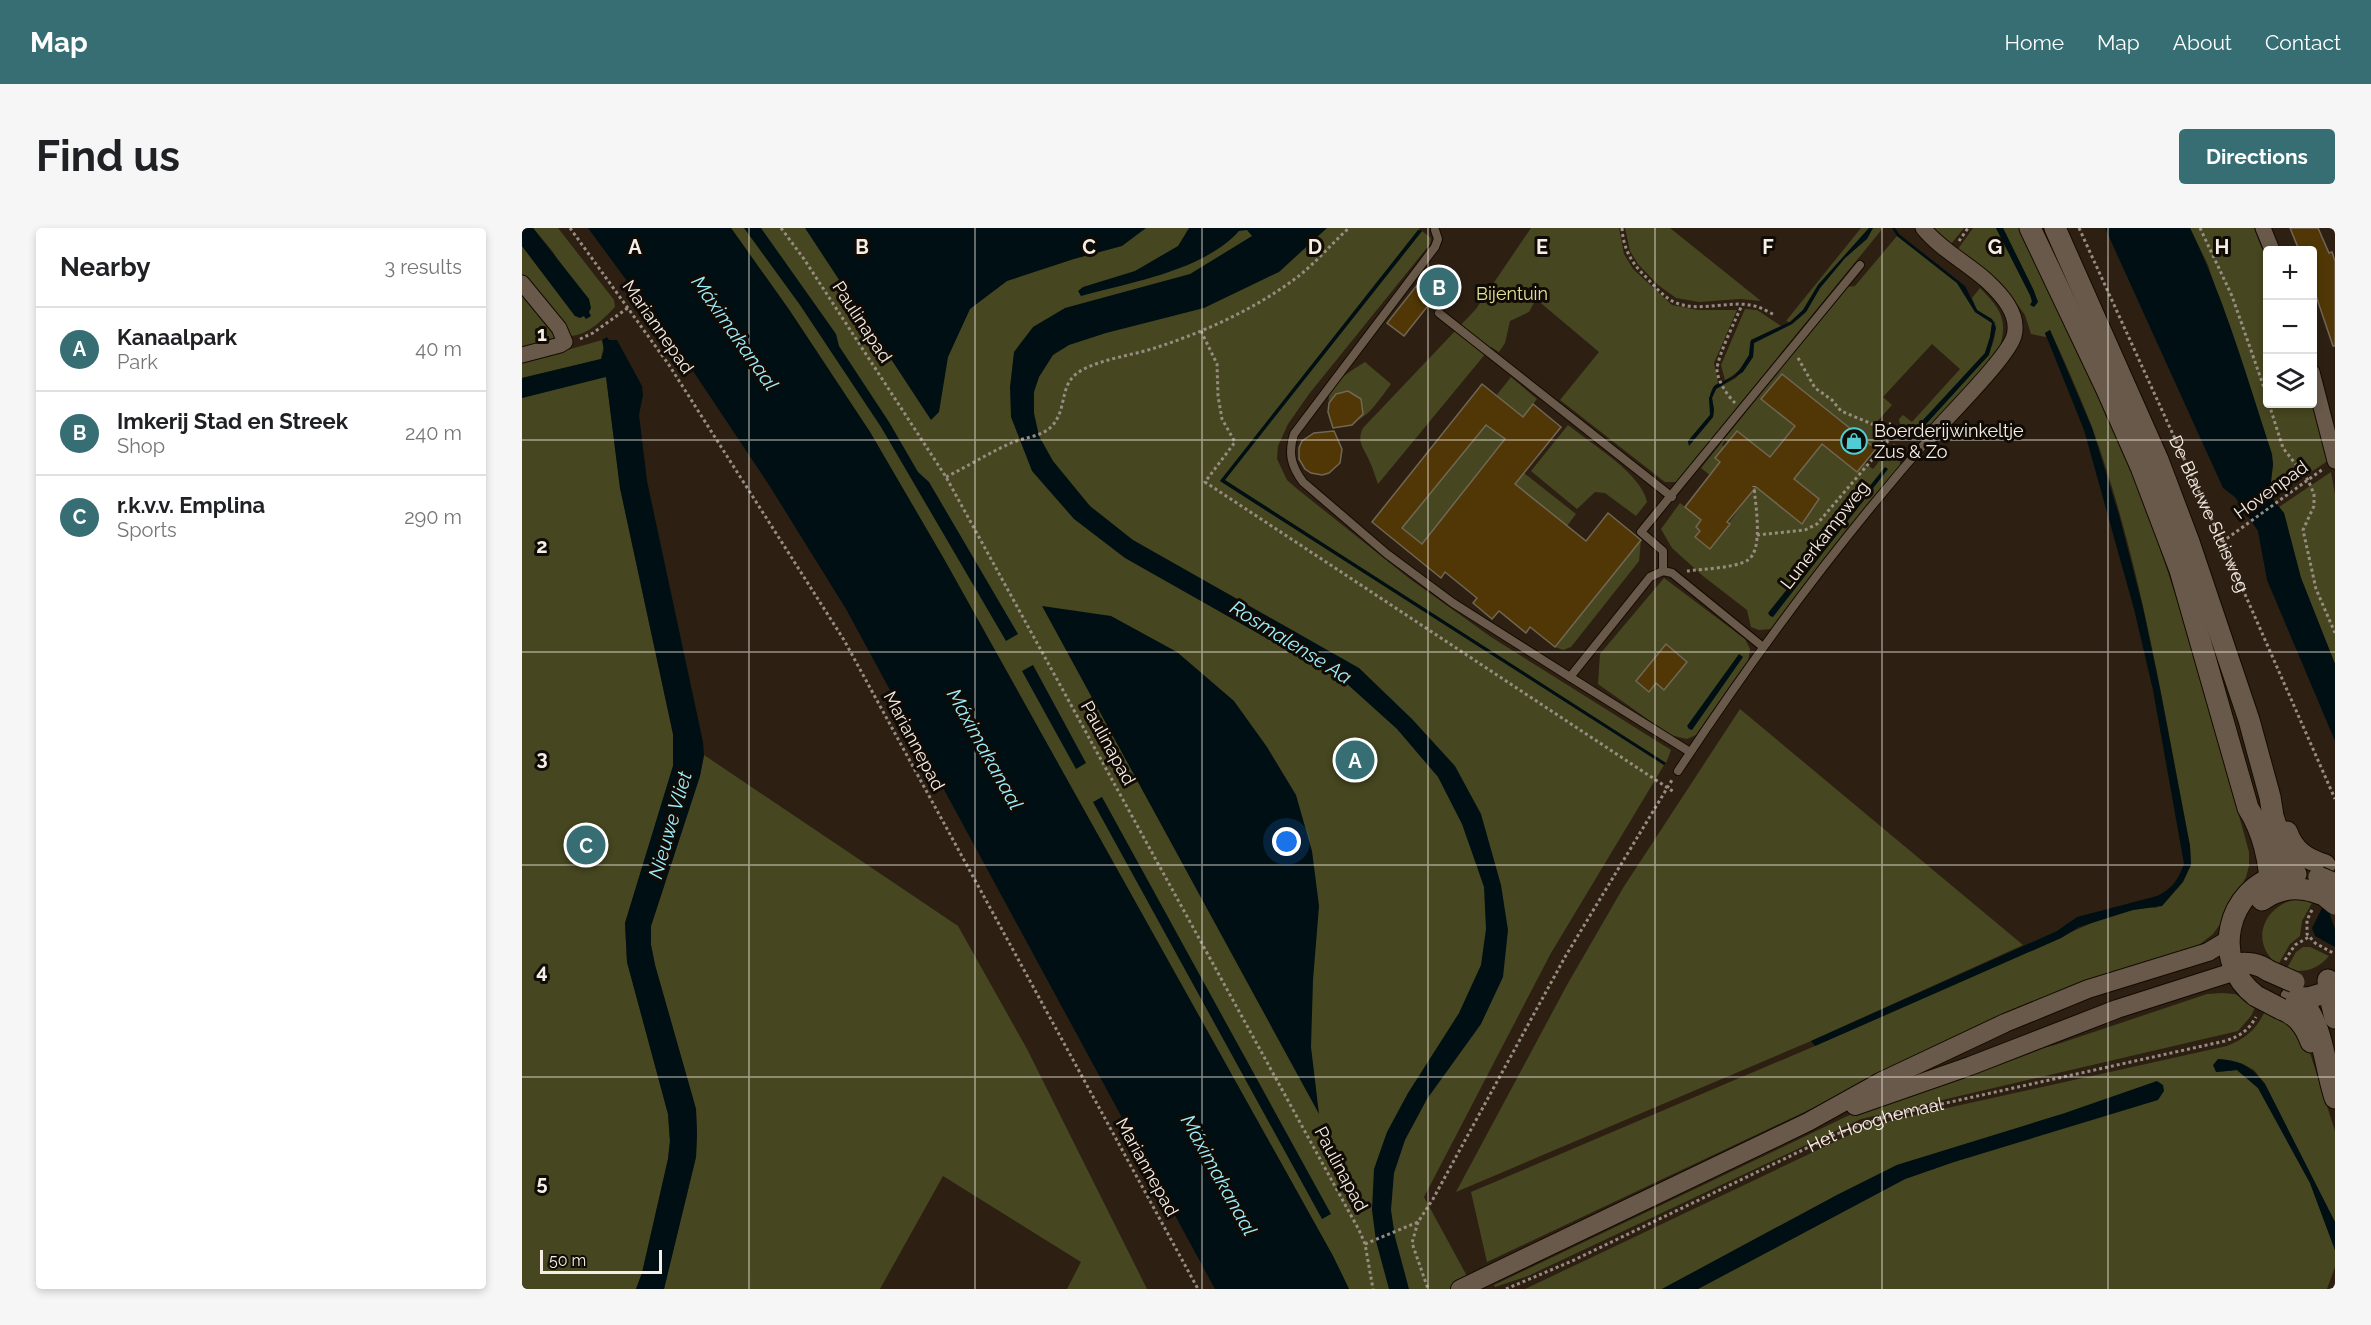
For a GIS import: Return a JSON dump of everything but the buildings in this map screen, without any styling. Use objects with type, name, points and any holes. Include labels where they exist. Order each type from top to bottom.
[{"type":"main road","points":[[2030,228],[2124,428],[2181,570],[2248,808],[2256,821],[2267,885],[2246,920],[2242,941],[2250,979]]},
{"type":"main road","name":"De Blauwe Sluisweg","points":[[2055,228],[2158,459],[2189,542],[2249,720],[2286,857],[2300,865]]},
{"type":"main road","points":[[2325,878],[2300,865],[2267,885],[2238,906],[2232,919],[2228,940],[2250,979],[2291,1000],[2314,1017],[2335,1098]]},
{"type":"main road","points":[[2267,885],[2291,888],[2325,878]]},
{"type":"main road","points":[[2325,878],[2324,895],[2335,904]]},
{"type":"main road","points":[[2291,1000],[2309,984],[2332,985],[2335,1018]]},
{"type":"street","name":"Lunerkampweg","points":[[1923,228],[2005,300],[2013,316],[2014,336],[2004,354],[1932,435]]},
{"type":"street","points":[[2263,228],[2270,246]]},
{"type":"street","points":[[522,283],[560,328],[565,342],[522,355]]},
{"type":"street","points":[[2317,388],[2335,460]]},
{"type":"street","name":"Het Hooghemaal","points":[[1462,1288],[1808,1122],[1880,1082],[2005,1023],[2088,989],[2208,951],[2228,940]]},
{"type":"street","name":"Het Hooghemaal","points":[[1808,1122],[1970,1066],[2117,1009],[2169,993],[2186,978],[2250,979]]},
{"type":"lane","points":[[1435,230],[1438,239],[1436,248],[1294,434],[1290,446],[1295,472],[1303,482],[1387,554],[1453,603],[1690,752]]},
{"type":"lane","points":[[1663,571],[1663,551],[1641,532],[1860,265]]},
{"type":"lane","points":[[1439,313],[1672,497]]},
{"type":"lane","name":"Lunerkampweg","points":[[1678,771],[1763,647],[1829,560],[1932,435]]},
{"type":"lane","points":[[1570,677],[1650,577],[1663,571],[1672,573],[1763,647]]},
{"type":"path","name":"Mariannepad","points":[[570,228],[669,365],[844,640],[1198,1289]]},
{"type":"path","name":"Paulinapad","points":[[782,228],[835,305],[946,477],[1326,1167],[1365,1244],[1373,1289]]},
{"type":"path","points":[[946,477],[1012,442],[1044,432],[1053,426],[1059,414],[1066,386],[1073,375],[1085,368],[1157,347],[1201,331],[1266,299],[1298,276],[1348,228]]},
{"type":"path","points":[[1622,228],[1627,253],[1636,267],[1655,287],[1674,302],[1698,306],[1742,304],[1758,307],[1775,315]]},
{"type":"path","name":"De Blauwe Sluisweg","points":[[2079,228],[2222,542],[2335,800]]},
{"type":"path","points":[[2200,228],[2232,297],[2263,385]]},
{"type":"path","points":[[1742,304],[1717,366],[1719,377],[1729,398],[1743,410]]},
{"type":"path","points":[[565,342],[581,339],[593,333],[629,307]]},
{"type":"path","points":[[1201,331],[1217,364],[1218,396],[1222,419],[1235,442],[1205,482],[1674,792]]},
{"type":"path","points":[[1793,348],[1815,388],[1832,400],[1841,411],[1872,424],[1891,424]]},
{"type":"path","points":[[2270,408],[2283,448],[2308,480],[2314,494],[2314,506],[2303,530],[2316,589],[2335,633]]},
{"type":"path","points":[[1757,535],[1805,530],[1817,524],[1894,434]]},
{"type":"path","name":"Hovenpad","points":[[2222,542],[2335,460]]},
{"type":"path","points":[[1672,573],[1734,565],[1749,560],[1756,549],[1757,535],[1754,486]]},
{"type":"path","points":[[1428,1289],[1412,1243],[1418,1222],[1434,1199],[1565,957],[1678,771]]},
{"type":"path","name":"Het Hooghemaal","points":[[1506,1289],[1572,1261],[1836,1134],[1862,1124],[1892,1115],[2241,1036],[2249,1029],[2250,979]]},
{"type":"path","points":[[1365,1244],[1375,1242],[1418,1222]]},
{"type":"green space","points":[[533,228],[558,228],[614,300],[615,307],[595,326],[583,333],[569,336],[522,278],[522,246],[575,316],[584,316],[586,319],[589,312],[553,252]]},
{"type":"green space","points":[[731,228],[1420,228],[1220,481],[1664,765],[1551,953],[1424,1197],[1474,1289],[1349,1289],[1333,1256],[944,559],[870,432],[790,311]]},
{"type":"green space","name":"Bijentuin","points":[[1531,228],[1619,228],[1624,254],[1633,269],[1672,305],[1698,310],[1737,310],[1714,363],[1718,383],[1710,393],[1710,415],[1688,441],[1689,445],[1713,417],[1712,398],[1716,389],[1736,378],[1753,357],[1754,343],[1792,324],[1806,312],[1820,288],[1845,258],[1866,239],[1873,228],[1883,228],[1676,482],[1665,482],[1560,400],[1599,352],[1536,299],[1529,312],[1510,321],[1505,343],[1499,352],[1491,347],[1378,484],[1361,441],[1363,428],[1476,309]]},
{"type":"green space","points":[[1625,228],[1670,228],[1761,301],[1740,299],[1699,302],[1676,298],[1658,285],[1638,264],[1630,251]]},
{"type":"green space","points":[[1861,228],[1869,228],[1818,285],[1803,310],[1790,322],[1786,321]]},
{"type":"green space","points":[[1933,228],[1964,228],[1951,244]]},
{"type":"green space","points":[[1973,228],[1996,228],[2034,307],[2034,291],[2003,228],[2020,228],[2117,436],[2160,550],[2201,678],[2249,852],[2246,877],[2221,923],[2213,934],[2195,948],[1982,1028],[1487,1262],[1471,1192],[1815,1046],[2080,928],[2136,909],[2156,908],[2191,865],[2190,846],[2149,635],[2124,530],[2092,427],[2050,330],[2045,333],[2046,337],[2031,334],[2025,315],[2002,284],[1958,249]]},
{"type":"green space","points":[[2190,228],[2254,228],[2263,252],[2263,408],[2313,408],[2329,460],[2272,498],[2270,490],[2273,464],[2208,265]]},
{"type":"green space","points":[[1422,231],[1431,238],[1430,244],[1309,394],[1288,424],[1278,446],[1277,459],[1287,480],[1410,579],[1491,637],[1671,750],[1666,763],[1224,480]]},
{"type":"green space","points":[[1897,236],[1957,283],[1975,312],[1992,323],[1985,353],[1923,421],[1924,423],[1926,424],[1988,355],[1995,335],[1995,322],[1977,310],[1972,298],[1980,288],[2001,315],[2003,330],[1999,349],[1927,434],[1906,436],[1901,431],[1899,419],[1903,415],[1912,422],[1960,369],[1932,344],[1883,397],[1892,405],[1874,425],[1886,436],[1876,449],[1782,374],[1762,399],[1795,426],[1770,457],[1737,431],[1728,442],[1725,440],[1722,445],[1724,447],[1715,458],[1737,475],[1726,488],[1701,468],[1846,287],[1855,286]]},
{"type":"green space","points":[[522,292],[556,334],[556,339],[522,349]]},
{"type":"green space","points":[[1745,309],[1757,310],[1781,326],[1751,340],[1749,355],[1745,363],[1725,380],[1721,365]]},
{"type":"green space","points":[[602,340],[604,344],[601,359],[522,378],[522,363]]},
{"type":"green space","points":[[1365,362],[1391,384],[1376,405],[1364,416],[1350,423],[1341,424],[1329,403],[1331,390],[1341,379]]},
{"type":"green space","points":[[606,376],[620,488],[673,734],[673,766],[625,923],[627,962],[668,1114],[670,1141],[642,1273],[636,1289],[522,1289],[522,398]]},
{"type":"green space","points":[[1511,377],[1537,399],[1422,544],[1402,528],[1503,402],[1496,396]]},
{"type":"green space","points":[[1568,425],[1614,460],[1636,481],[1647,502],[1636,516],[1605,493],[1595,492],[1577,509],[1531,471]]},
{"type":"green space","points":[[1894,443],[1900,451],[1900,466],[1825,557],[1771,629],[1759,630],[1751,627],[1747,610],[1703,576],[1672,548],[1661,529],[1680,503],[1701,520],[1696,526],[1700,531],[1695,537],[1710,549],[1749,495],[1737,485],[1764,479],[1761,491],[1802,524],[1809,514],[1794,479],[1822,444],[1857,472],[1865,463],[1873,469]]},
{"type":"green space","points":[[2331,472],[2335,494],[2335,664],[2301,578],[2284,513],[2279,507]]},
{"type":"green space","points":[[1524,473],[1576,514],[1567,526],[1450,566]]},
{"type":"green space","points":[[1641,540],[1639,561],[1571,647],[1563,650],[1555,647]]},
{"type":"green space","points":[[1664,578],[1745,639],[1750,649],[1748,662],[1696,735],[1687,739],[1670,735],[1598,684],[1600,654]]},
{"type":"green space","points":[[1740,709],[2023,945],[1811,1041],[1456,1192],[1567,985],[1623,888]]},
{"type":"green space","points":[[704,755],[958,926],[1027,1049],[1147,1289],[1067,1289],[1081,1262],[943,1176],[880,1289],[664,1289],[696,1157],[697,1134],[696,1109],[655,965],[651,945],[651,926],[700,776]]},
{"type":"green space","points":[[2296,899],[2313,901],[2302,921],[2300,936],[2290,944],[2278,965],[2269,956],[2264,946],[2262,936],[2264,926],[2275,909]]},
{"type":"green space","points":[[2303,947],[2310,947],[2329,956],[2320,965],[2310,969],[2286,970],[2296,952]]},
{"type":"green space","points":[[2207,994],[2235,994],[2256,1005],[2251,1016],[2238,1031],[1861,1119],[1528,1276],[1495,1287],[1494,1285],[1860,1110],[2006,1057],[2055,1045]]},
{"type":"green space","points":[[2265,1011],[2291,1023],[2309,1050],[2335,1131],[2335,1222],[2265,1084],[2254,1070],[2241,1063],[2217,1072],[2237,1070],[2258,1088],[2310,1183],[2335,1250],[2335,1267],[2327,1289],[1698,1289],[1905,1179],[1951,1163],[2062,1114],[1897,1165],[1662,1289],[1525,1289],[1864,1128],[2227,1046],[2250,1033]]},
{"type":"water","points":[[522,228],[533,228],[589,299],[591,316],[586,319],[584,316],[580,318],[575,316],[522,246]]},
{"type":"water","name":"Máximakanaal","points":[[588,228],[731,228],[790,311],[870,432],[944,559],[1333,1256],[1349,1289],[1215,1289],[846,609],[769,485],[693,371]]},
{"type":"water","points":[[744,228],[761,228],[836,334],[839,346],[889,422],[918,472],[929,482],[1018,634],[1006,641],[881,427],[800,305]]},
{"type":"water","points":[[805,228],[1146,228],[1122,246],[1007,281],[970,309],[948,357],[939,412],[931,420]]},
{"type":"water","name":"Rosmalense Aa","points":[[1189,228],[1327,228],[1279,272],[1204,308],[1106,333],[1069,345],[1053,355],[1039,377],[1034,392],[1034,413],[1039,436],[1053,461],[1090,506],[1133,540],[1359,668],[1412,719],[1455,766],[1481,814],[1501,885],[1508,930],[1503,977],[1481,1024],[1427,1099],[1405,1140],[1394,1173],[1391,1210],[1395,1237],[1409,1289],[1389,1289],[1376,1241],[1372,1210],[1374,1169],[1387,1132],[1408,1093],[1459,1013],[1481,965],[1486,929],[1484,887],[1462,824],[1438,777],[1397,729],[1346,683],[1125,558],[1074,519],[1032,471],[1011,417],[1010,387],[1014,352],[1033,327],[1065,308],[1190,274],[1252,236],[1247,230],[1239,231],[1224,245],[1206,256],[1143,280],[1081,296],[1078,291],[1083,287],[1135,271],[1178,246]]},
{"type":"water","points":[[1869,228],[1873,228],[1867,239],[1845,258],[1820,288],[1806,312],[1792,324],[1754,343],[1753,357],[1743,372],[1716,389],[1712,398],[1713,417],[1689,446],[1688,441],[1710,415],[1709,398],[1714,386],[1734,376],[1740,369],[1749,355],[1751,340],[1790,322],[1803,310],[1818,285]]},
{"type":"water","points":[[1892,228],[1895,228],[1899,234],[1965,286],[1977,310],[1992,319],[1996,328],[1989,355],[1926,424],[1922,421],[1985,353],[1992,323],[1975,312],[1957,283],[1897,236]]},
{"type":"water","points":[[1996,228],[2003,228],[2034,291],[2038,302],[2034,307],[2030,305],[2032,301],[2030,295]]},
{"type":"water","points":[[2105,228],[2190,228],[2203,255],[2235,340],[2272,454],[2270,490],[2272,498],[2284,513],[2301,578],[2335,664],[2335,741],[2267,580],[2258,531],[2235,497],[2223,488]]},
{"type":"water","points":[[1418,230],[1422,231],[1225,480],[1666,763],[1664,765],[1220,481]]},
{"type":"water","points":[[2050,330],[2092,428],[2119,515],[2143,608],[2160,689],[2190,846],[2191,865],[2183,882],[2162,906],[2133,910],[2079,927],[2061,938],[1815,1046],[1811,1041],[2057,931],[2077,917],[2157,896],[2174,883],[2184,864],[2153,690],[2134,609],[2084,430],[2045,333]]},
{"type":"water","name":"Nieuwe Vliet","points":[[607,337],[609,340],[617,340],[642,386],[643,395],[639,415],[647,481],[704,755],[700,776],[651,926],[651,945],[655,965],[696,1109],[697,1134],[696,1157],[664,1289],[636,1289],[642,1273],[670,1141],[668,1114],[627,962],[625,923],[673,766],[673,734],[620,488],[606,377],[522,398],[522,378],[601,359],[604,350],[602,340]]},
{"type":"water","points":[[1885,467],[1888,469],[1773,617],[1770,616],[1768,613]]},
{"type":"water","points":[[1042,606],[1111,616],[1177,652],[1234,701],[1267,747],[1296,795],[1312,851],[1319,906],[1311,1047],[1319,1114]]},
{"type":"water","points":[[1739,654],[1743,657],[1692,730],[1689,729],[1687,726]]},
{"type":"water","points":[[1033,665],[1086,763],[1076,769],[1022,671]]},
{"type":"water","points":[[1102,797],[1331,1214],[1322,1219],[1093,802]]},
{"type":"water","points":[[2335,882],[2335,906],[2330,915],[2335,929],[2335,947],[2315,936],[2312,928]]},
{"type":"water","points":[[2218,1059],[2233,1061],[2245,1066],[2265,1084],[2335,1222],[2335,1250],[2310,1183],[2258,1088],[2237,1070],[2216,1072],[2213,1065]]},
{"type":"water","points":[[2157,1081],[2163,1085],[2164,1091],[2158,1100],[1905,1179],[1698,1289],[1662,1289],[1897,1165],[2062,1114]]},
{"type":"place","name":"Imkerij Stad en Streek","points":[[1439,287]]},
{"type":"place","name":"Boerderijwinkeltje Zus & Zo","points":[[1854,441]]},
{"type":"place","name":"Kanaalpark","points":[[1355,760]]},
{"type":"place","name":"r.k.v.v. Emplina","points":[[586,845]]}]
